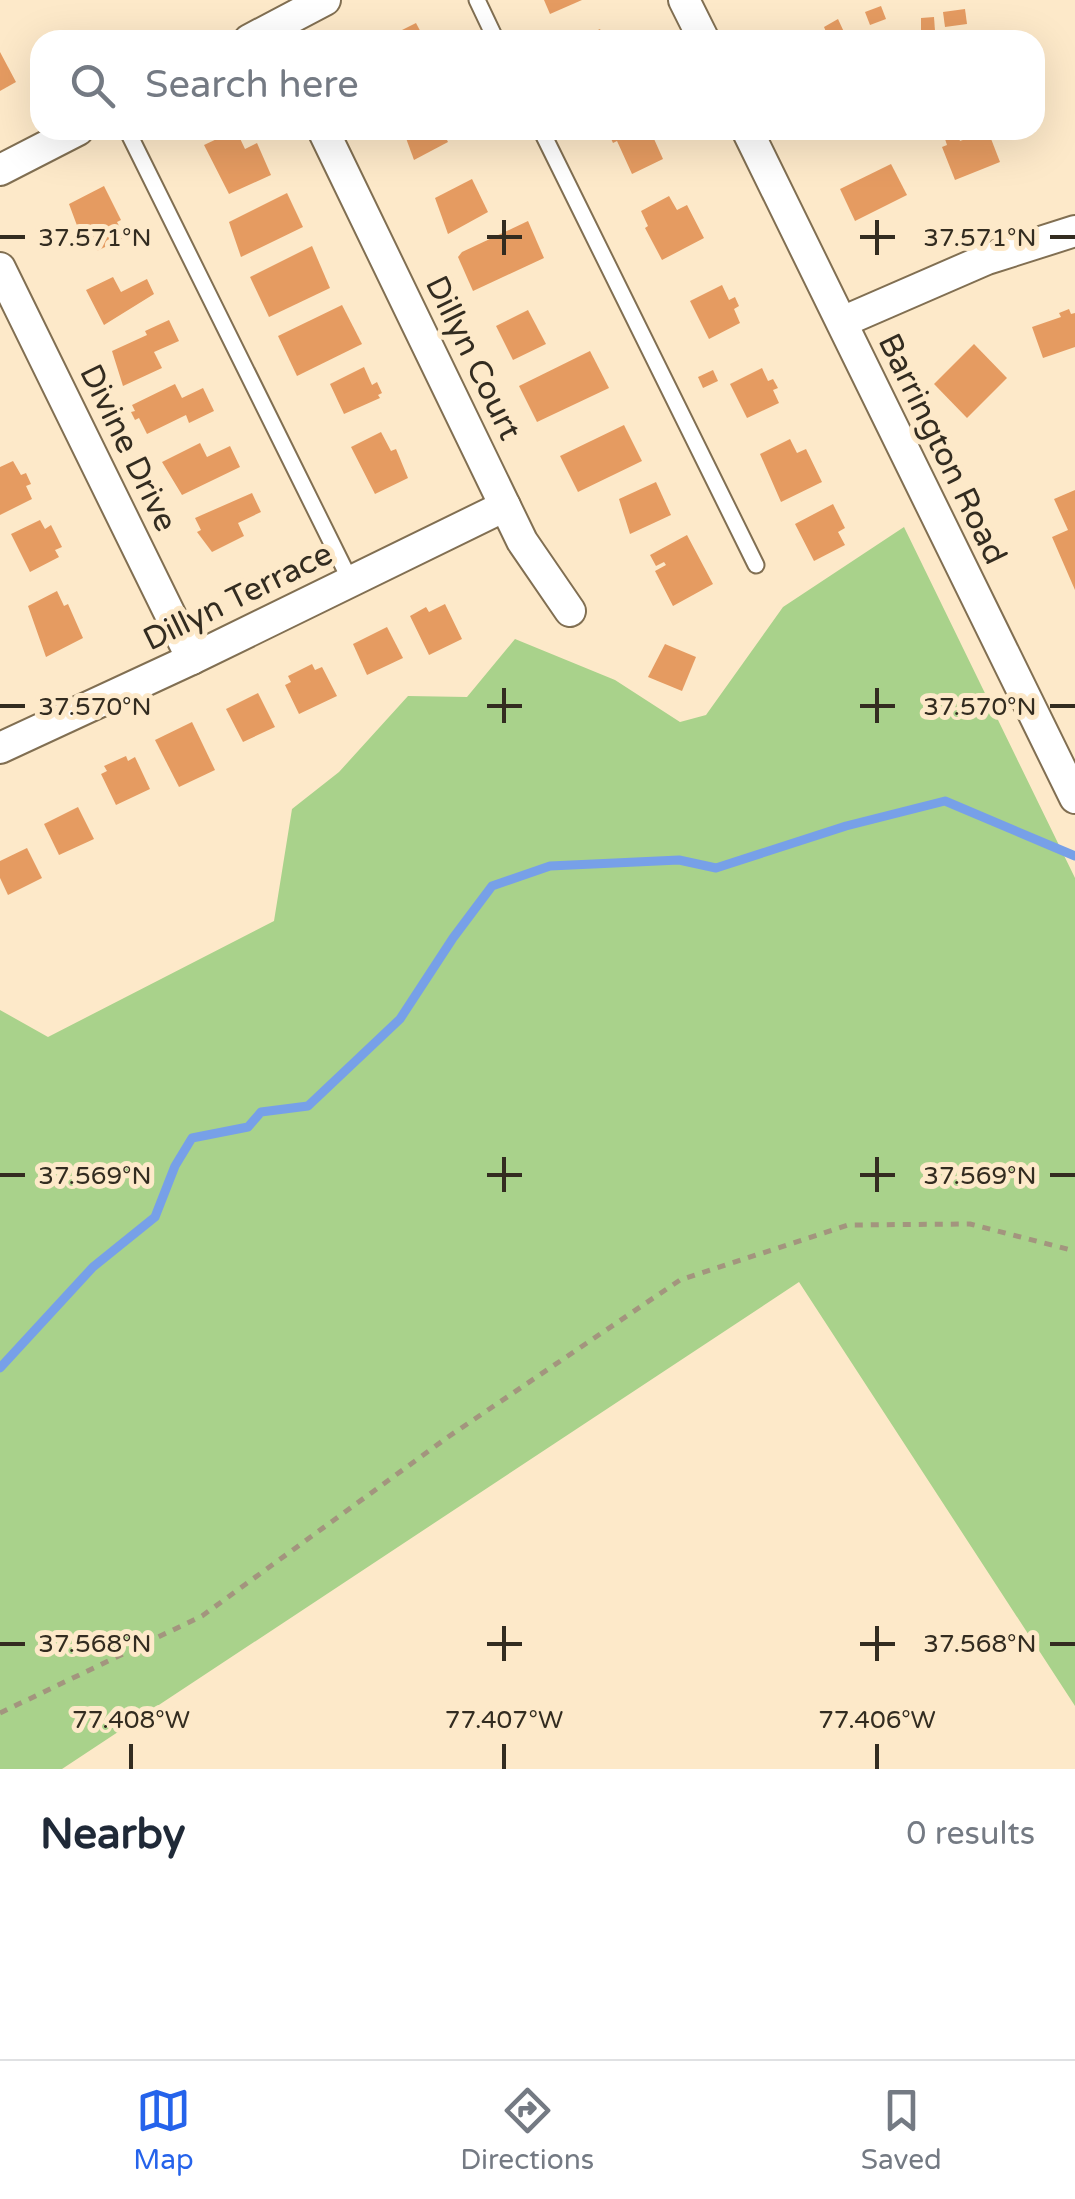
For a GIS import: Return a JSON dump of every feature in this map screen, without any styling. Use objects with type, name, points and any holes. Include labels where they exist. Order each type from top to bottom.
[{"type":"street","points":[[276,30],[324,0]]},
{"type":"street","points":[[684,0],[699,30]]},
{"type":"street","points":[[0,170],[58,140]]},
{"type":"street","name":"Dillyn Court","points":[[328,140],[522,541],[570,611]]},
{"type":"street","name":"Barrington Road","points":[[752,140],[1075,798]]},
{"type":"street","points":[[842,322],[986,258],[1075,231]]},
{"type":"street","name":"Divine Drive","points":[[0,268],[192,658]]},
{"type":"street","name":"Dillyn Terrace","points":[[0,748],[505,506]]},
{"type":"lane","points":[[476,0],[491,30]]},
{"type":"lane","points":[[132,140],[351,582]]},
{"type":"lane","points":[[546,140],[756,565]]},
{"type":"path","points":[[0,1712],[202,1616],[448,1437],[680,1280],[848,1226],[970,1224],[1075,1251]]},
{"type":"green space","points":[[904,527],[1075,878],[1075,1706],[799,1282],[62,1769],[0,1769],[0,1010],[48,1037],[274,921],[292,809],[339,772],[408,696],[467,697],[515,639],[615,680],[680,722],[706,715],[783,607]]},
{"type":"building","points":[[544,0],[582,0],[550,14]]},
{"type":"building","points":[[881,6],[886,19],[870,25],[865,12]]},
{"type":"building","points":[[965,9],[967,24],[945,27],[943,12]]},
{"type":"building","points":[[934,17],[935,30],[921,30],[921,18]]},
{"type":"building","points":[[838,19],[843,30],[825,30],[824,27]]},
{"type":"building","points":[[0,52],[16,82],[0,91]]},
{"type":"building","points":[[215,140],[241,140],[245,149],[257,143],[271,175],[229,194],[204,145]]},
{"type":"building","points":[[407,140],[447,140],[448,142],[414,160]]},
{"type":"building","points":[[612,140],[654,140],[663,159],[632,174],[617,141]]},
{"type":"building","points":[[945,140],[991,140],[1000,162],[955,180],[942,147],[947,145]]},
{"type":"building","points":[[891,164],[907,195],[855,221],[840,189]]},
{"type":"building","points":[[472,179],[488,212],[448,234],[435,198]]},
{"type":"building","points":[[104,186],[125,237],[97,251],[89,236],[82,239],[69,204]]},
{"type":"building","points":[[287,193],[303,227],[241,257],[229,222]]},
{"type":"building","points":[[669,196],[677,210],[687,205],[704,238],[662,260],[645,228],[648,226],[641,211]]},
{"type":"building","points":[[528,221],[544,258],[473,291],[458,257]]},
{"type":"building","points":[[312,246],[330,288],[269,317],[250,277]]},
{"type":"building","points":[[113,277],[121,292],[147,279],[154,294],[104,325],[86,290]]},
{"type":"building","points":[[722,285],[729,300],[735,297],[739,306],[734,309],[740,323],[709,339],[690,301]]},
{"type":"building","points":[[342,305],[362,344],[297,376],[278,336]]},
{"type":"building","points":[[1069,309],[1071,314],[1075,313],[1075,347],[1043,358],[1032,327],[1061,317],[1059,313]]},
{"type":"building","points":[[528,310],[546,344],[513,360],[496,326]]},
{"type":"building","points":[[169,320],[179,341],[154,352],[162,368],[123,386],[112,351]]},
{"type":"building","points":[[974,344],[1007,378],[967,418],[934,384]]},
{"type":"building","points":[[590,351],[609,388],[537,422],[519,386]]},
{"type":"building","points":[[364,367],[372,385],[377,382],[380,398],[344,414],[330,384]]},
{"type":"building","points":[[762,368],[768,381],[773,379],[778,388],[773,390],[779,403],[747,418],[730,384]]},
{"type":"building","points":[[713,370],[718,381],[703,388],[698,377]]},
{"type":"building","points":[[175,384],[182,398],[203,388],[214,411],[189,423],[186,415],[147,434],[139,418],[135,420],[132,405]]},
{"type":"building","points":[[624,425],[642,461],[578,492],[560,456]]},
{"type":"building","points":[[381,432],[391,451],[396,449],[408,478],[375,494],[351,447]]},
{"type":"building","points":[[790,439],[797,453],[806,449],[822,482],[781,502],[760,454]]},
{"type":"building","points":[[200,443],[207,457],[230,446],[240,467],[182,495],[162,462]]},
{"type":"building","points":[[13,461],[21,475],[26,473],[32,499],[0,515],[0,467]]},
{"type":"building","points":[[656,482],[671,515],[630,534],[619,499]]},
{"type":"building","points":[[1075,490],[1075,590],[1052,537],[1068,530],[1054,499]]},
{"type":"building","points":[[252,493],[261,512],[238,523],[244,536],[212,552],[197,532],[201,530],[195,518]]},
{"type":"building","points":[[833,504],[845,528],[838,532],[845,545],[814,561],[795,524]]},
{"type":"building","points":[[40,520],[45,529],[51,525],[62,547],[55,550],[59,557],[30,572],[11,534]]},
{"type":"building","points":[[687,535],[713,584],[673,606],[655,571],[666,565],[664,562],[656,566],[650,555]]},
{"type":"building","points":[[57,591],[64,606],[68,604],[83,638],[46,657],[28,606]]},
{"type":"building","points":[[445,604],[462,639],[429,655],[410,616],[426,607],[429,612]]},
{"type":"building","points":[[387,627],[403,658],[367,675],[353,644]]},
{"type":"building","points":[[665,644],[696,657],[682,691],[648,677]]},
{"type":"building","points":[[312,664],[315,670],[322,667],[337,696],[299,714],[285,685],[291,682],[288,676]]},
{"type":"building","points":[[258,693],[275,727],[243,742],[226,709]]},
{"type":"building","points":[[192,722],[215,770],[179,787],[155,740]]},
{"type":"building","points":[[126,756],[128,761],[135,757],[150,789],[116,805],[101,774],[107,771],[104,766]]},
{"type":"building","points":[[78,807],[94,839],[59,855],[44,824]]},
{"type":"building","points":[[27,848],[42,878],[8,895],[0,878],[0,861]]},
{"type":"waterway","points":[[0,1368],[93,1267],[155,1217],[175,1166],[192,1138],[248,1127],[261,1112],[308,1106],[400,1019],[492,886],[550,866],[679,860],[716,868],[846,826],[945,801],[1075,856]]}]
